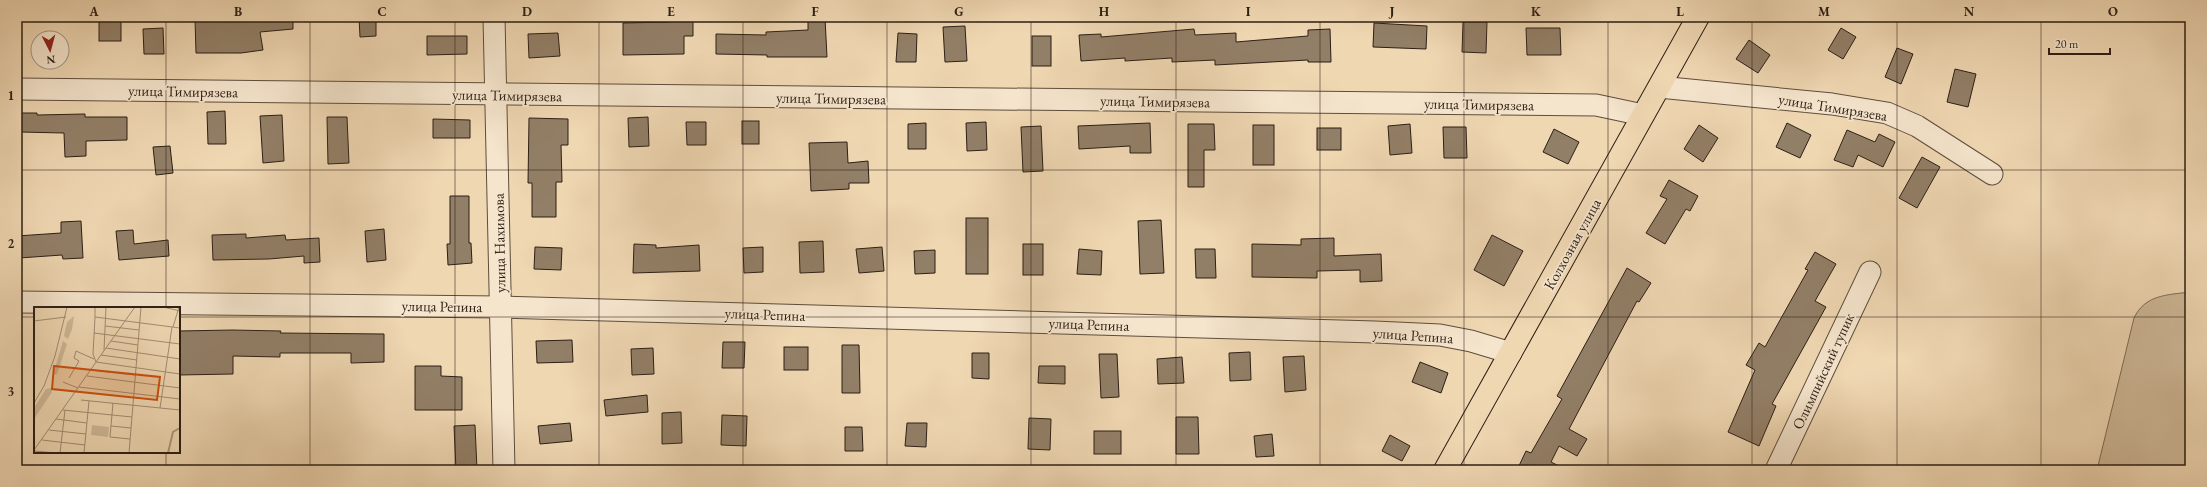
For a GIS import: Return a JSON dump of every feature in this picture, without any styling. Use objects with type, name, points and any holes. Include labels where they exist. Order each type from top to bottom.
[{"type":"main road","name":"Колхозная улица","points":[[1445,470],[1698,17]]},
{"type":"street","name":"улица Нахимова","points":[[494,17],[504,470]]},
{"type":"street","name":"улица Тимирязева","points":[[1659,87],[1832,104],[1887,113],[1917,126],[1992,174]]},
{"type":"street","name":"улица Тимирязева","points":[[17,89],[1596,105],[1644,115]]},
{"type":"street","name":"Олимпийский тупик","points":[[1776,470],[1870,272]]},
{"type":"street","name":"улица Репина","points":[[17,302],[501,307],[1440,335],[1471,341],[1511,353]]},
{"type":"shaded area","points":[[2190,292],[2190,470],[2097,470],[2134,318],[2139,310],[2150,300],[2165,295]]},
{"type":"building","points":[[99,17],[121,17],[121,41],[99,41]]},
{"type":"building","points":[[246,17],[293,17],[293,29],[260,32],[263,50],[241,53],[196,53],[195,19],[214,18],[214,21]]},
{"type":"building","points":[[359,17],[376,17],[376,36],[360,37]]},
{"type":"building","points":[[669,17],[693,17],[693,36],[684,36],[684,54],[623,55],[623,23],[669,22]]},
{"type":"building","points":[[825,18],[827,57],[767,57],[767,55],[716,54],[716,34],[766,35],[766,32],[808,30],[808,19]]},
{"type":"building","points":[[1463,22],[1487,22],[1486,53],[1462,52]]},
{"type":"building","points":[[1374,23],[1427,26],[1426,49],[1373,47]]},
{"type":"building","points":[[965,26],[967,61],[945,62],[943,27]]},
{"type":"building","points":[[163,28],[164,54],[144,54],[143,29]]},
{"type":"building","points":[[1526,28],[1560,28],[1561,55],[1527,55]]},
{"type":"building","points":[[1841,28],[1856,37],[1843,59],[1828,50]]},
{"type":"building","points":[[1194,29],[1195,35],[1236,33],[1236,42],[1308,36],[1308,30],[1330,29],[1331,62],[1308,62],[1308,60],[1215,65],[1215,60],[1172,62],[1172,58],[1125,61],[1125,58],[1081,61],[1079,35],[1101,34],[1101,37]]},
{"type":"building","points":[[558,33],[560,56],[529,58],[528,34]]},
{"type":"building","points":[[898,33],[917,34],[916,62],[896,62]]},
{"type":"building","points":[[427,36],[467,36],[467,54],[427,55]]},
{"type":"building","points":[[1032,36],[1051,36],[1051,66],[1032,66]]},
{"type":"building","points":[[1749,40],[1770,55],[1758,73],[1736,59]]},
{"type":"building","points":[[1897,48],[1913,54],[1901,84],[1885,77]]},
{"type":"building","points":[[1955,69],[1976,74],[1968,107],[1947,102]]},
{"type":"building","points":[[225,111],[226,144],[208,144],[207,112]]},
{"type":"building","points":[[20,113],[37,113],[37,115],[85,114],[85,117],[127,117],[127,140],[86,141],[86,156],[65,157],[64,133],[20,132]]},
{"type":"building","points":[[282,115],[284,161],[263,163],[260,116]]},
{"type":"building","points":[[327,117],[347,117],[349,163],[328,164]]},
{"type":"building","points":[[648,117],[649,146],[629,147],[628,118]]},
{"type":"building","points":[[529,118],[568,119],[568,145],[561,145],[562,182],[556,182],[556,217],[532,217],[532,183],[528,183]]},
{"type":"building","points":[[433,119],[470,120],[470,138],[433,138]]},
{"type":"building","points":[[742,121],[759,121],[759,144],[742,144]]},
{"type":"building","points":[[686,122],[706,122],[706,145],[687,145]]},
{"type":"building","points":[[986,122],[987,150],[967,151],[966,123]]},
{"type":"building","points":[[926,123],[926,149],[908,149],[908,124]]},
{"type":"building","points":[[1150,123],[1151,153],[1130,153],[1130,146],[1079,149],[1078,126]]},
{"type":"building","points":[[1787,123],[1811,135],[1800,158],[1776,147]]},
{"type":"building","points":[[1188,124],[1214,124],[1215,150],[1204,150],[1204,187],[1188,187]]},
{"type":"building","points":[[1410,124],[1412,153],[1390,155],[1388,126]]},
{"type":"building","points":[[1253,125],[1274,125],[1274,165],[1253,165]]},
{"type":"building","points":[[1699,125],[1718,138],[1703,162],[1684,149]]},
{"type":"building","points":[[1041,126],[1043,171],[1023,172],[1021,127]]},
{"type":"building","points":[[1443,127],[1466,127],[1467,158],[1444,158]]},
{"type":"building","points":[[1317,128],[1341,128],[1341,150],[1317,150]]},
{"type":"building","points":[[1554,129],[1579,142],[1568,164],[1543,152]]},
{"type":"building","points":[[1847,130],[1875,142],[1879,134],[1895,142],[1883,167],[1858,155],[1853,167],[1834,160]]},
{"type":"building","points":[[847,142],[848,163],[868,161],[869,183],[849,183],[849,189],[811,191],[809,143]]},
{"type":"building","points":[[170,146],[173,173],[156,175],[153,147]]},
{"type":"building","points":[[1922,157],[1940,167],[1917,208],[1899,198]]},
{"type":"building","points":[[1669,180],[1698,196],[1690,211],[1686,209],[1665,244],[1646,233],[1667,199],[1660,196]]},
{"type":"building","points":[[450,196],[469,196],[469,243],[471,243],[472,263],[448,265],[447,244],[450,244]]},
{"type":"building","points":[[966,218],[988,218],[988,274],[966,274]]},
{"type":"building","points":[[1161,220],[1164,273],[1140,274],[1138,221]]},
{"type":"building","points":[[81,221],[83,258],[63,259],[62,255],[19,258],[17,236],[61,233],[61,222]]},
{"type":"building","points":[[384,229],[386,260],[367,262],[365,231]]},
{"type":"building","points":[[133,230],[134,244],[168,240],[169,256],[119,260],[116,231]]},
{"type":"building","points":[[246,234],[246,238],[285,235],[286,240],[319,238],[320,262],[304,263],[304,256],[269,259],[213,260],[212,235]]},
{"type":"building","points":[[1492,235],[1523,251],[1504,286],[1474,270]]},
{"type":"building","points":[[1334,238],[1334,256],[1381,254],[1382,281],[1360,282],[1360,270],[1317,271],[1317,278],[1252,277],[1252,244],[1301,245],[1301,239]]},
{"type":"building","points":[[823,241],[824,272],[800,273],[799,242]]},
{"type":"building","points":[[634,244],[656,245],[656,248],[699,245],[700,271],[633,273]]},
{"type":"building","points":[[1023,244],[1043,244],[1043,275],[1023,275]]},
{"type":"building","points":[[535,247],[562,248],[561,270],[534,269]]},
{"type":"building","points":[[763,247],[763,272],[744,273],[743,248]]},
{"type":"building","points":[[882,247],[884,271],[859,273],[856,249]]},
{"type":"building","points":[[1079,249],[1102,251],[1101,275],[1077,274]]},
{"type":"building","points":[[1195,249],[1215,249],[1216,278],[1196,278]]},
{"type":"building","points":[[935,250],[935,273],[915,274],[914,251]]},
{"type":"building","points":[[1815,252],[1836,264],[1815,301],[1826,307],[1772,404],[1776,406],[1759,446],[1728,432],[1755,370],[1746,365],[1759,343],[1765,347],[1808,270],[1805,269]]},
{"type":"building","points":[[1627,268],[1651,283],[1639,302],[1637,301],[1569,429],[1587,439],[1577,456],[1559,446],[1551,462],[1567,470],[1517,470],[1526,451],[1531,453],[1562,399],[1557,396]]},
{"type":"building","points":[[232,330],[281,331],[280,333],[384,334],[384,362],[351,363],[351,353],[280,353],[280,357],[233,356],[233,374],[180,375],[180,331]]},
{"type":"building","points":[[572,340],[573,362],[537,363],[536,341]]},
{"type":"building","points":[[723,342],[745,342],[744,368],[722,368]]},
{"type":"building","points":[[842,345],[859,345],[860,393],[842,393]]},
{"type":"building","points":[[784,347],[808,347],[808,370],[784,370]]},
{"type":"building","points":[[653,348],[654,374],[632,375],[631,349]]},
{"type":"building","points":[[1250,352],[1251,380],[1230,381],[1229,353]]},
{"type":"building","points":[[972,353],[989,353],[989,379],[972,378]]},
{"type":"building","points":[[1099,354],[1117,354],[1119,397],[1101,398]]},
{"type":"building","points":[[1304,356],[1306,390],[1285,392],[1283,357]]},
{"type":"building","points":[[1182,357],[1184,383],[1158,384],[1157,359]]},
{"type":"building","points":[[1420,362],[1448,373],[1441,393],[1412,382]]},
{"type":"building","points":[[415,366],[441,366],[441,376],[462,377],[462,410],[415,410]]},
{"type":"building","points":[[1039,366],[1065,366],[1065,384],[1038,383]]},
{"type":"building","points":[[647,395],[648,412],[606,416],[604,400]]},
{"type":"building","points":[[681,412],[682,443],[662,444],[662,413]]},
{"type":"building","points":[[722,415],[747,416],[746,446],[721,445]]},
{"type":"building","points":[[1176,417],[1198,417],[1199,454],[1176,454]]},
{"type":"building","points":[[1029,418],[1051,419],[1050,450],[1028,449]]},
{"type":"building","points":[[570,423],[572,441],[540,444],[538,426]]},
{"type":"building","points":[[907,423],[927,423],[926,447],[905,446]]},
{"type":"building","points":[[475,425],[477,470],[456,470],[454,426]]},
{"type":"building","points":[[845,427],[862,427],[863,451],[845,451]]},
{"type":"building","points":[[1094,431],[1121,431],[1121,454],[1094,454]]},
{"type":"building","points":[[1272,434],[1274,456],[1256,457],[1254,436]]},
{"type":"building","points":[[1390,435],[1410,446],[1402,461],[1382,451]]}]
